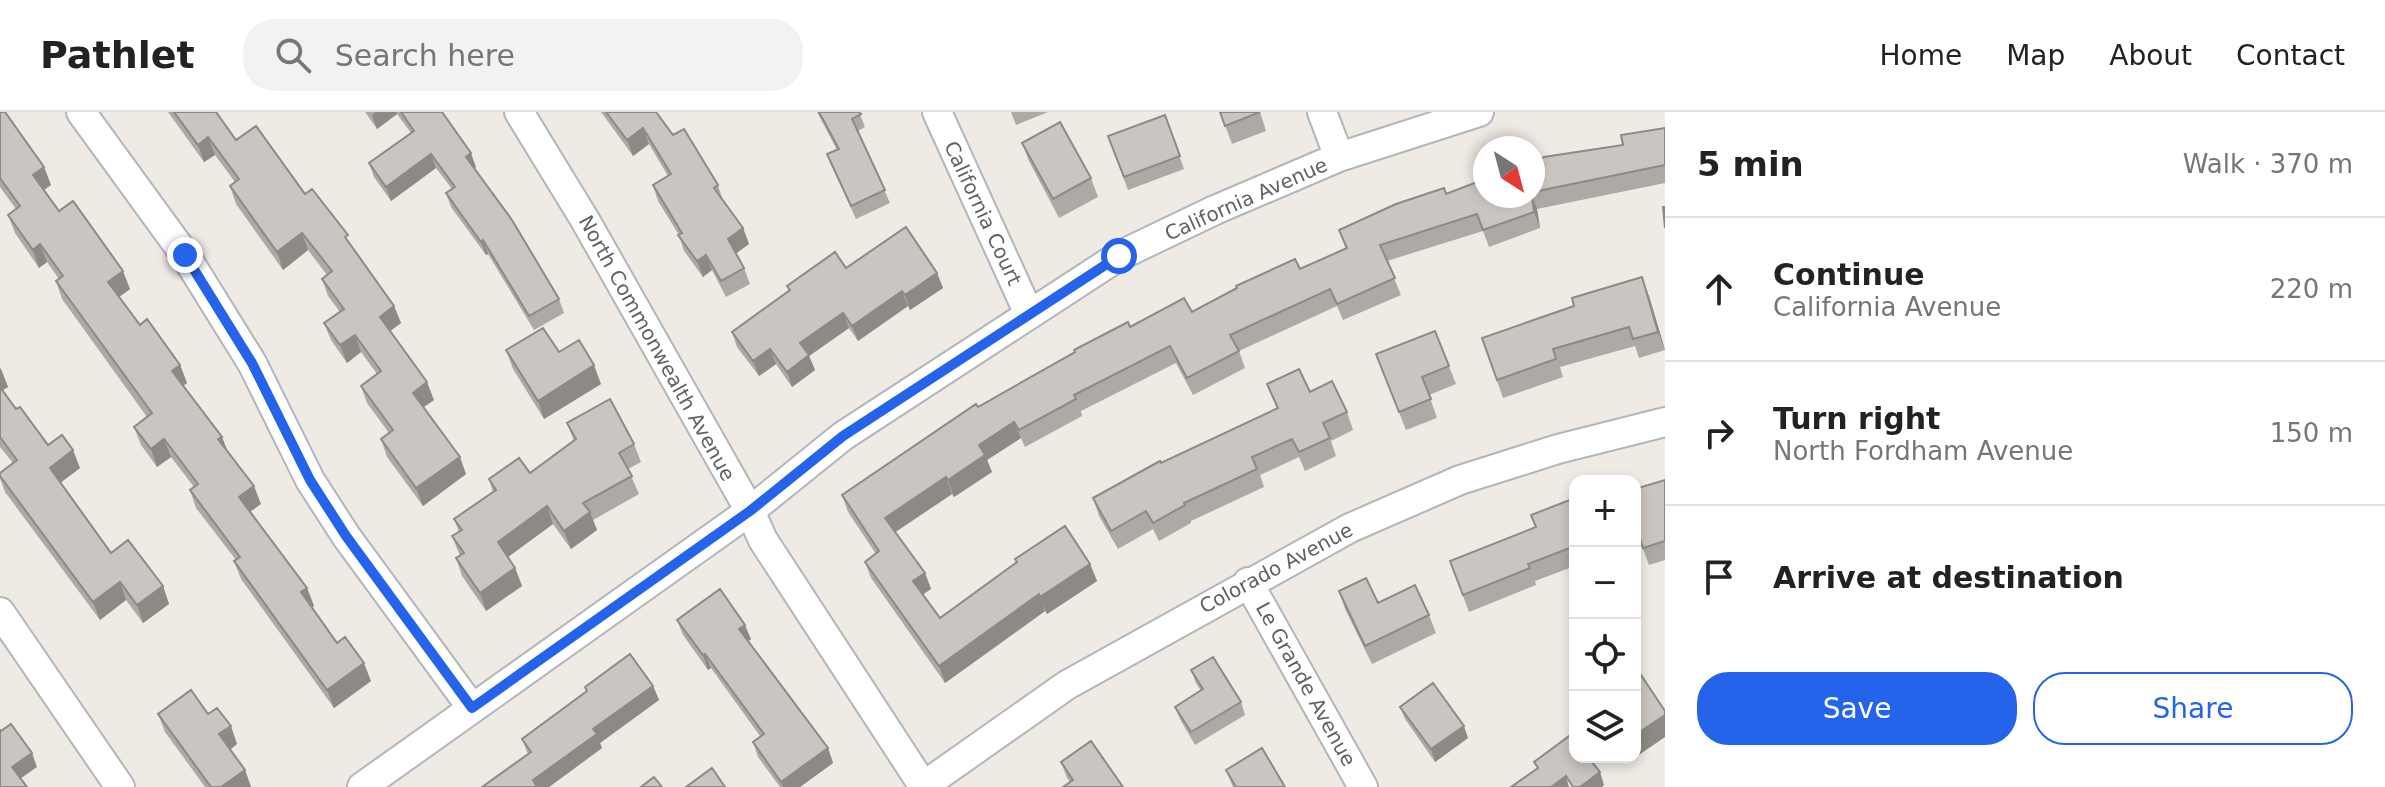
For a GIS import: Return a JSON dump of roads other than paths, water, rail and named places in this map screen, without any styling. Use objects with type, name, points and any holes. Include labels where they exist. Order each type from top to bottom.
[{"type":"street","points":[[81,112],[185,255],[252,363],[310,480],[346,536],[472,708]]},
{"type":"street","name":"North Commonwealth Avenue","points":[[519,112],[585,220],[750,511],[763,540],[923,787]]},
{"type":"street","name":"California Court","points":[[937,112],[1029,314]]},
{"type":"street","points":[[1322,112],[1339,157]]},
{"type":"street","name":"California Avenue","points":[[362,787],[750,511],[843,436],[1119,256],[1215,210],[1339,157],[1452,118],[1479,112]]},
{"type":"street","name":"Colorado Avenue","points":[[923,787],[1067,685],[1350,528],[1460,480],[1558,449],[1665,422]]},
{"type":"street","name":"Le Grande Avenue","points":[[1248,582],[1363,787]]},
{"type":"street","points":[[0,612],[120,787]]}]
